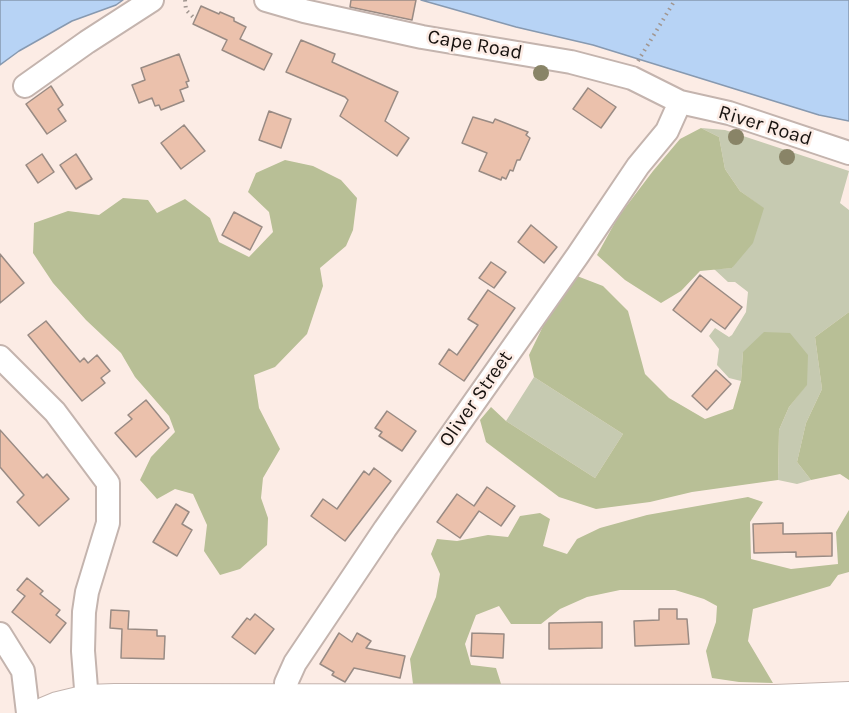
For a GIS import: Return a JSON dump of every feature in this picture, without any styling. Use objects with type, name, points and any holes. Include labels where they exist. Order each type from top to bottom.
[{"type":"main road","points":[[46,713],[87,701],[285,702],[400,707],[617,707],[849,698]]},
{"type":"street","points":[[25,86],[152,0]]},
{"type":"street","name":"Cape Road","points":[[266,0],[304,11],[422,36],[571,62],[632,78],[680,102]]},
{"type":"street","name":"River Road","points":[[680,102],[729,113],[849,153]]},
{"type":"street","name":"Oliver Street","points":[[285,702],[286,683],[295,663],[385,529],[638,166],[667,131],[680,102]]},
{"type":"street","points":[[0,357],[56,412],[108,483],[108,523],[87,592],[84,612],[83,651],[87,701]]},
{"type":"street","points":[[0,634],[23,671],[28,713]]},
{"type":"path","points":[[185,0],[186,10],[193,17]]},
{"type":"path","points":[[638,61],[675,0]]},
{"type":"green space","points":[[701,128],[725,130],[849,171],[840,203],[849,210],[849,312],[815,337],[822,389],[806,423],[797,462],[811,480],[797,484],[778,480],[779,430],[789,407],[807,384],[743,352],[741,381],[729,378],[717,365],[719,349],[709,336],[715,328],[729,337],[732,335],[746,312],[748,292],[735,282],[728,282],[714,269],[732,268],[763,208],[740,191],[725,169],[719,137]]},
{"type":"green space","points":[[701,128],[719,137],[725,169],[740,191],[764,208],[753,243],[732,268],[700,271],[681,291],[661,303],[625,280],[597,255],[618,217],[653,171],[680,139]]},
{"type":"green space","points":[[285,160],[313,166],[341,180],[357,198],[353,230],[346,246],[320,268],[323,286],[307,334],[275,367],[254,375],[259,408],[280,449],[263,478],[261,498],[268,518],[267,545],[240,569],[220,575],[204,551],[207,525],[193,494],[175,489],[157,499],[140,480],[151,457],[175,432],[169,416],[135,377],[121,353],[86,320],[53,283],[33,253],[34,223],[68,211],[99,215],[123,198],[148,200],[157,213],[185,199],[210,218],[219,242],[249,257],[273,232],[269,212],[248,192],[256,173]]},
{"type":"green space","points":[[577,276],[603,286],[628,311],[645,374],[669,398],[705,419],[733,409],[741,381],[743,352],[764,332],[790,333],[808,355],[807,385],[789,407],[779,430],[778,480],[596,509],[559,497],[486,442],[480,420],[491,407],[506,421],[595,478],[623,434],[534,377],[529,355],[549,314]]},
{"type":"green space","points":[[849,312],[849,480],[840,474],[811,480],[797,462],[806,423],[822,389],[815,337]]},
{"type":"green space","points":[[534,377],[623,434],[595,478],[506,421]]},
{"type":"green space","points":[[748,497],[763,502],[750,522],[751,559],[791,569],[838,564],[836,532],[849,510],[849,572],[838,575],[830,586],[753,609],[748,641],[773,683],[712,678],[706,651],[716,622],[717,606],[704,599],[675,590],[620,590],[587,597],[560,609],[541,624],[511,624],[499,606],[476,615],[465,644],[471,665],[496,668],[502,687],[435,695],[413,684],[410,659],[436,597],[440,574],[431,554],[437,539],[457,541],[488,535],[508,537],[520,516],[540,513],[550,519],[543,546],[567,554],[577,539],[600,528],[647,515]]},
{"type":"water","points":[[0,0],[123,0],[116,5],[72,21],[19,51],[0,65]]},
{"type":"water","points":[[421,0],[849,0],[849,121],[819,115],[593,45],[516,27]]},
{"type":"building","points":[[351,0],[416,0],[412,20],[350,7]]},
{"type":"building","points":[[201,6],[234,18],[234,21],[246,27],[240,39],[272,54],[264,70],[222,50],[227,40],[193,24]]},
{"type":"building","points":[[301,40],[335,54],[332,62],[398,92],[385,121],[409,138],[397,156],[340,116],[348,100],[345,97],[286,72]]},
{"type":"building","points":[[179,54],[189,81],[186,82],[188,87],[180,90],[184,101],[161,110],[159,105],[155,106],[152,98],[139,103],[132,85],[145,80],[141,68]]},
{"type":"building","points":[[51,86],[63,105],[58,109],[66,121],[47,134],[26,104]]},
{"type":"building","points":[[588,88],[616,107],[601,128],[573,109]]},
{"type":"building","points":[[269,111],[291,119],[281,148],[259,140]]},
{"type":"building","points":[[473,117],[493,123],[495,119],[528,132],[526,135],[530,138],[520,160],[517,160],[513,171],[510,170],[506,179],[502,177],[501,180],[479,171],[487,153],[462,143]]},
{"type":"building","points":[[184,125],[205,151],[181,169],[161,143]]},
{"type":"building","points":[[42,154],[54,172],[38,183],[26,165]]},
{"type":"building","points":[[76,154],[92,179],[76,189],[60,165]]},
{"type":"building","points":[[234,212],[262,227],[250,250],[222,235]]},
{"type":"building","points":[[531,225],[557,247],[544,263],[518,242]]},
{"type":"building","points":[[0,254],[24,283],[0,303]]},
{"type":"building","points":[[491,262],[506,272],[494,288],[479,278]]},
{"type":"building","points":[[700,275],[742,307],[725,329],[711,319],[701,332],[673,310]]},
{"type":"building","points":[[488,290],[515,308],[464,381],[439,364],[449,349],[457,355],[478,325],[468,319]]},
{"type":"building","points":[[46,321],[80,362],[84,358],[88,363],[97,355],[110,371],[101,378],[105,383],[82,401],[28,335]]},
{"type":"building","points":[[716,370],[731,384],[707,410],[692,396]]},
{"type":"building","points":[[146,400],[169,428],[136,457],[115,433],[132,419],[128,415]]},
{"type":"building","points":[[387,411],[416,431],[402,451],[379,436],[382,432],[375,428]]},
{"type":"building","points":[[0,430],[43,478],[47,474],[69,499],[39,526],[17,502],[24,495],[0,467]]},
{"type":"building","points":[[374,468],[391,481],[345,541],[311,516],[323,499],[337,509],[364,471],[369,475]]},
{"type":"building","points":[[487,487],[515,506],[501,526],[479,511],[460,538],[437,522],[457,494],[474,506]]},
{"type":"building","points":[[176,504],[189,512],[182,524],[192,530],[177,556],[153,542]]},
{"type":"building","points":[[783,523],[783,534],[832,533],[832,556],[796,557],[796,552],[754,553],[753,524]]},
{"type":"building","points":[[27,578],[43,591],[40,594],[60,610],[56,615],[66,623],[50,643],[12,612],[25,596],[17,590]]},
{"type":"building","points":[[659,609],[677,609],[677,619],[687,619],[689,644],[635,646],[634,621],[659,620]]},
{"type":"building","points":[[111,610],[129,611],[128,629],[157,630],[157,636],[165,636],[164,659],[121,658],[122,629],[110,628]]},
{"type":"building","points":[[255,614],[274,629],[255,654],[232,637],[247,618],[250,620]]},
{"type":"building","points":[[602,622],[602,648],[549,649],[549,623]]},
{"type":"building","points":[[339,633],[352,642],[357,633],[371,641],[366,648],[405,656],[400,678],[354,668],[345,682],[332,675],[334,672],[320,664]]},
{"type":"building","points":[[472,633],[504,634],[503,658],[471,656]]}]
